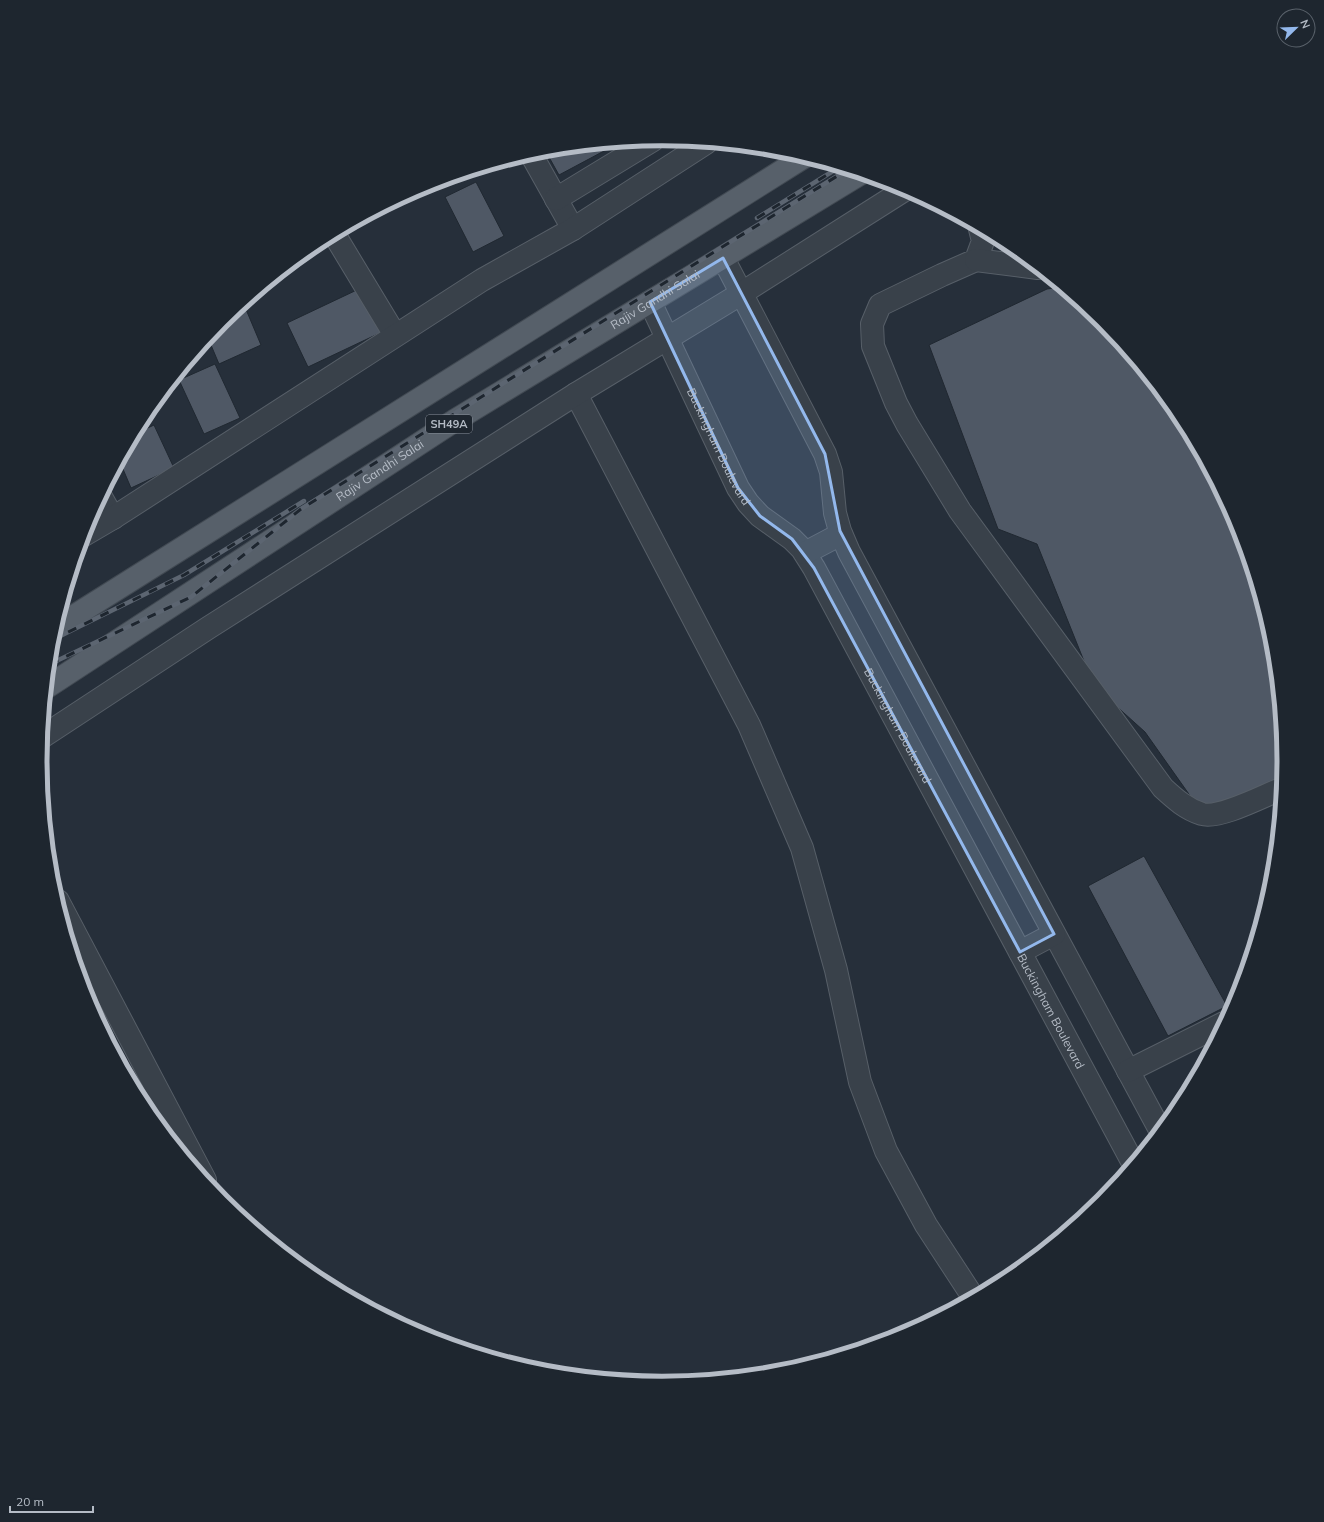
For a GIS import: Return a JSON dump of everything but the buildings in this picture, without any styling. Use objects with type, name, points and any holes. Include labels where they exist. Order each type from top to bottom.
[{"type":"main road","name":"SH49A","points":[[63,623],[797,161]]},
{"type":"main road","name":"Rajiv Gandhi Salai","points":[[52,684],[454,421],[855,177]]},
{"type":"street","points":[[556,199],[642,146]]},
{"type":"street","points":[[92,530],[482,280],[573,229],[700,147]]},
{"type":"street","points":[[534,160],[573,229]]},
{"type":"street","points":[[48,733],[208,628],[576,394],[742,293],[900,194]]},
{"type":"street","points":[[976,260],[983,241],[982,236]]},
{"type":"street","points":[[337,239],[395,335]]},
{"type":"street","points":[[723,258],[825,454],[830,472],[835,513],[841,534],[849,552],[1157,1125]]},
{"type":"street","points":[[1027,267],[976,260],[880,305],[872,324],[873,346],[896,403],[907,424],[960,511],[1163,788],[1182,806],[1203,814],[1228,812],[1276,790]]},
{"type":"street","name":"Buckingham Boulevard","points":[[650,302],[741,493],[760,516],[792,539],[814,568],[1131,1158]]},
{"type":"street","points":[[576,394],[749,725],[802,848],[836,970],[860,1082],[886,1151],[926,1225],[970,1293]]},
{"type":"street","points":[[104,503],[113,518]]},
{"type":"street","points":[[804,553],[841,534]]},
{"type":"street","points":[[68,920],[194,1158]]},
{"type":"street","points":[[1020,952],[1054,934]]},
{"type":"street","points":[[1128,1071],[1217,1027]]},
{"type":"highlighted area","points":[[723,258],[825,454],[840,531],[1054,934],[1020,952],[814,568],[792,539],[760,516],[738,488],[650,302]]},
{"type":"railway","points":[[757,218],[833,171]]},
{"type":"railway","points":[[55,661],[191,597],[301,509],[842,173]]},
{"type":"railway","points":[[60,636],[184,575],[304,501]]}]
